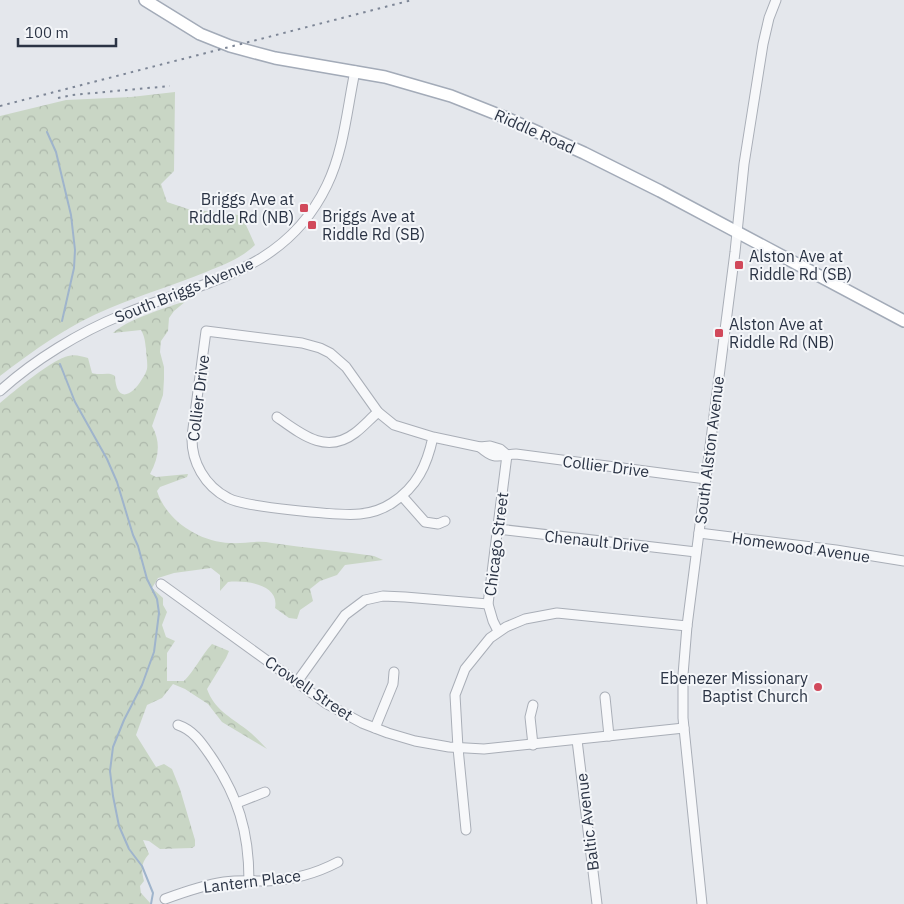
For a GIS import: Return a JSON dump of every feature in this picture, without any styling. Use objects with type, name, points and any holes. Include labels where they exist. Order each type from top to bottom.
[{"type":"main road","name":"Riddle Road","points":[[145,0],[200,34],[230,46],[274,58],[354,71],[420,86],[465,101],[504,117],[600,161],[904,321]]},
{"type":"street","name":"South Alston Avenue","points":[[702,904],[684,728],[683,676],[687,626],[744,164],[758,71],[767,26],[776,0]]},
{"type":"street","name":"South Briggs Avenue","points":[[0,391],[24,372],[86,332],[134,309],[241,270],[265,256],[288,239],[314,209],[332,173],[341,146],[354,71]]},
{"type":"street","name":"Collier Drive","points":[[433,437],[424,469],[411,488],[402,496],[380,509],[348,514],[239,502],[219,492],[201,472],[192,447],[206,331],[302,343],[320,348],[338,359],[378,412],[400,428],[480,448],[490,446],[500,449],[507,455],[516,454],[706,479]]},
{"type":"street","points":[[277,417],[307,438],[316,441],[333,442],[348,438],[378,412]]},
{"type":"street","name":"Chicago Street","points":[[498,631],[488,604],[507,455]]},
{"type":"street","points":[[402,496],[425,522],[438,524],[445,521]]},
{"type":"street","name":"Chenault Drive","points":[[498,529],[696,552]]},
{"type":"street","name":"Homewood Avenue","points":[[698,533],[836,550],[904,561]]},
{"type":"street","name":"Crowell Street","points":[[161,584],[343,713],[375,728],[415,741],[458,748],[484,749],[684,728]]},
{"type":"street","points":[[297,682],[345,615],[365,600],[383,596],[398,596],[488,604]]},
{"type":"street","points":[[466,830],[455,695],[465,670],[490,638],[498,631],[525,619],[557,613],[687,626]]},
{"type":"street","points":[[375,728],[392,684],[394,672]]},
{"type":"street","points":[[605,697],[609,736]]},
{"type":"street","points":[[533,705],[530,717],[533,745]]},
{"type":"street","points":[[178,724],[193,733],[205,747],[228,784],[237,803],[248,844],[249,881]]},
{"type":"street","name":"Baltic Avenue","points":[[577,740],[597,904]]},
{"type":"street","points":[[237,803],[265,792]]},
{"type":"street","name":"Lantern Place","points":[[164,898],[194,888],[218,883],[278,880],[302,876],[338,862]]},
{"type":"green space","points":[[175,92],[174,171],[161,184],[167,202],[188,209],[238,215],[246,225],[255,245],[238,258],[226,264],[95,314],[39,347],[0,376],[0,116],[66,100],[131,97]]},
{"type":"green space","points":[[186,301],[169,318],[168,331],[161,341],[160,352],[164,367],[163,395],[152,426],[157,438],[158,450],[150,474],[156,477],[188,474],[187,477],[160,487],[157,491],[161,502],[185,528],[207,539],[218,542],[267,542],[374,556],[383,560],[345,565],[337,575],[320,581],[310,589],[313,601],[300,610],[297,619],[289,618],[275,608],[275,600],[272,594],[260,585],[228,582],[220,591],[220,575],[211,568],[174,573],[158,578],[152,588],[163,598],[163,605],[167,612],[162,625],[166,637],[175,641],[167,653],[167,681],[184,681],[212,644],[229,651],[207,689],[218,707],[249,731],[267,749],[222,722],[208,704],[185,689],[173,684],[162,698],[147,705],[136,735],[156,767],[164,764],[172,769],[180,789],[195,840],[195,846],[192,848],[160,849],[149,841],[143,840],[149,854],[143,863],[144,881],[140,886],[141,893],[151,904],[0,904],[0,403],[43,369],[61,358],[73,355],[88,358],[92,373],[115,376],[118,390],[121,393],[129,393],[138,385],[147,369],[144,337],[141,330],[113,333],[127,323]]},
{"type":"waterway","points":[[47,132],[56,152],[71,215],[75,250],[74,268],[62,321]]},
{"type":"waterway","points":[[60,364],[75,402],[107,459],[117,482],[147,579],[157,599],[159,613],[154,652],[142,685],[113,747],[110,771],[119,826],[129,849],[142,866],[153,893],[151,904]]},
{"type":"railway","points":[[0,106],[412,0]]},
{"type":"railway","points":[[58,98],[170,86]]},
{"type":"place","name":"Briggs Ave at Riddle Rd (NB)","points":[[304,208]]},
{"type":"place","name":"Briggs Ave at Riddle Rd (SB)","points":[[312,225]]},
{"type":"place","name":"Alston Ave at Riddle Rd (SB)","points":[[739,265]]},
{"type":"place","name":"Alston Ave at Riddle Rd (NB)","points":[[719,333]]},
{"type":"place","name":"Ebenezer Missionary Baptist Church","points":[[818,687]]}]
